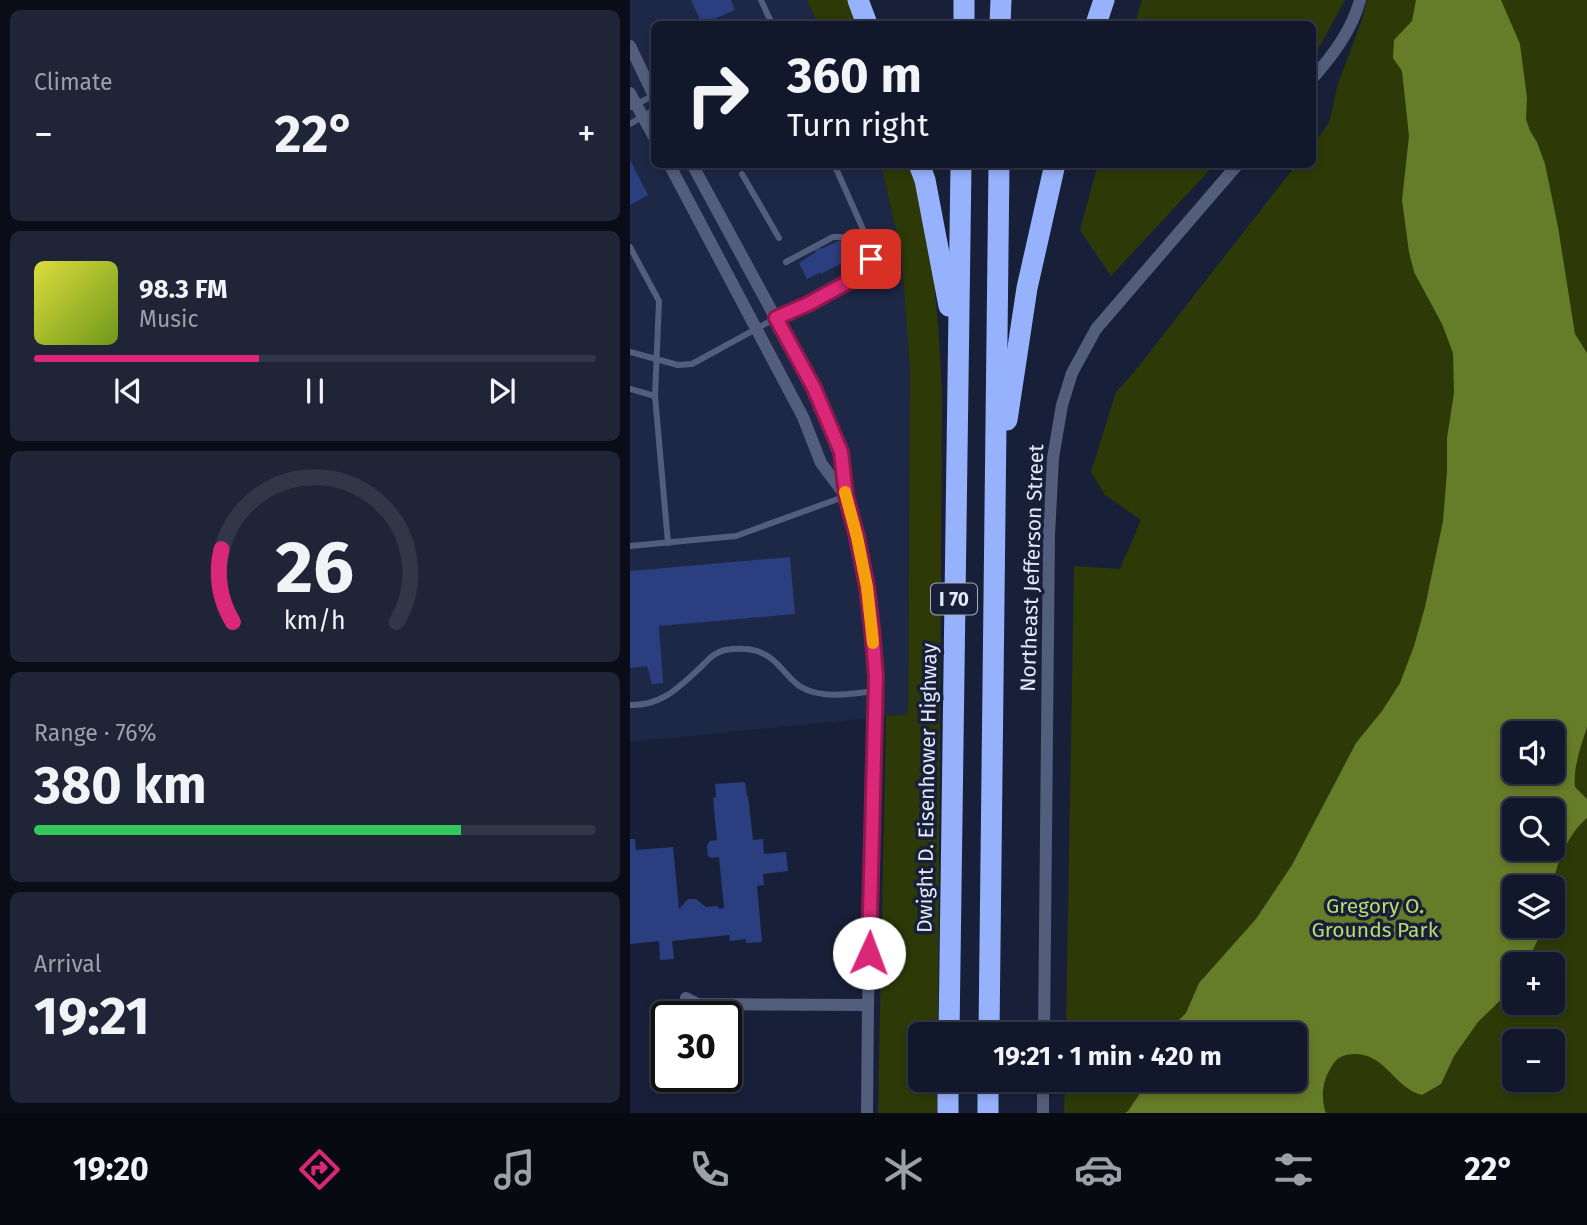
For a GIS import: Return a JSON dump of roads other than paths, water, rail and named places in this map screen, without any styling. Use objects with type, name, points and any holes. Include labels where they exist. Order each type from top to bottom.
[{"type":"highway","points":[[858,0],[866,21]]},
{"type":"highway","points":[[964,0],[964,21]]},
{"type":"highway","points":[[1000,0],[1000,21]]},
{"type":"highway","points":[[1097,21],[1104,0]]},
{"type":"highway","points":[[920,168],[957,350]]},
{"type":"highway","name":"Dwight D. Eisenhower Highway","points":[[949,1022],[961,168]]},
{"type":"highway","name":"I 70","points":[[989,1022],[999,168]]},
{"type":"highway","points":[[996,495],[1027,288],[1054,168]]},
{"type":"highway","points":[[948,1092],[948,1113]]},
{"type":"highway","points":[[988,1092],[988,1113]]},
{"type":"street","points":[[1316,74],[1333,55],[1356,14],[1360,0]]},
{"type":"street","points":[[630,46],[651,89]]},
{"type":"street","points":[[632,101],[649,113]]},
{"type":"street","points":[[671,168],[803,417],[821,463],[846,496]]},
{"type":"street","points":[[694,168],[814,388],[841,452],[846,496],[867,587],[876,691],[867,1113]]},
{"type":"street","name":"Northeast Jefferson Street","points":[[1044,1022],[1049,535],[1053,458],[1062,405],[1072,373],[1096,329],[1235,168]]},
{"type":"street","points":[[685,998],[698,1004],[868,1006]]},
{"type":"street","points":[[1043,1092],[1043,1113]]},
{"type":"lane","points":[[761,0],[771,21]]},
{"type":"lane","points":[[632,101],[651,96]]},
{"type":"lane","points":[[630,124],[649,113]]},
{"type":"lane","points":[[630,352],[678,365],[692,364],[861,275],[871,259],[870,245],[836,168]]},
{"type":"lane","points":[[742,174],[779,239]]},
{"type":"lane","points":[[786,262],[834,237],[844,237],[852,243],[865,269]]},
{"type":"lane","points":[[630,247],[659,301],[655,396],[668,543]]},
{"type":"lane","points":[[630,389],[655,396]]},
{"type":"lane","points":[[630,546],[736,536],[846,496]]},
{"type":"lane","points":[[630,705],[659,701],[682,685],[713,655],[723,651],[749,649],[761,651],[773,658],[802,688],[811,691],[829,694],[876,691]]},
{"type":"park label","name":"Gregory O. Grounds Park","points":[[1375,918]]}]
